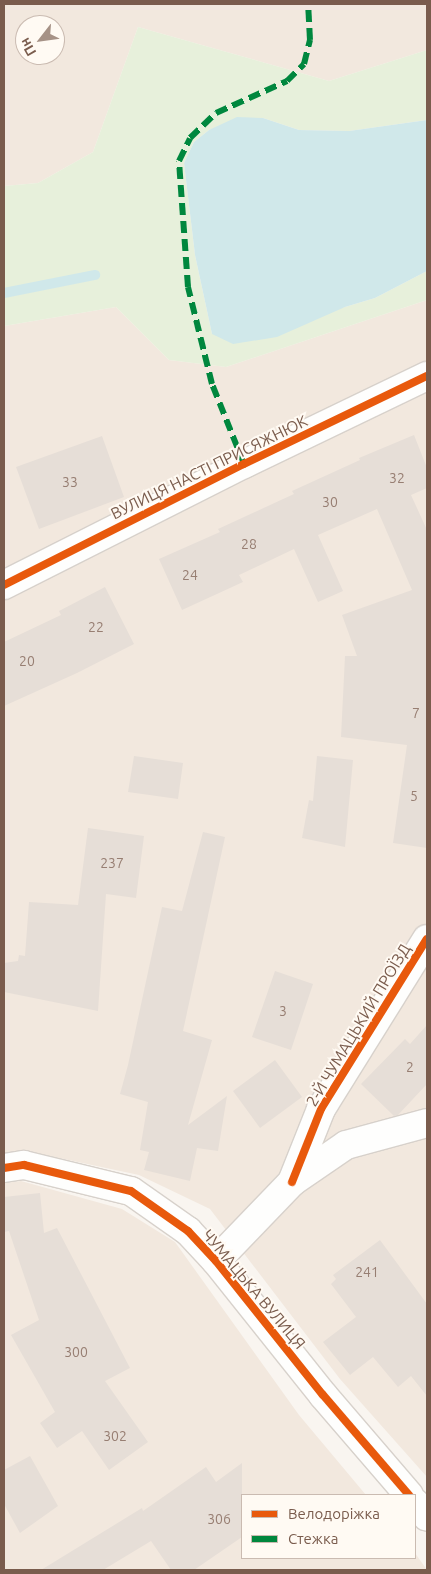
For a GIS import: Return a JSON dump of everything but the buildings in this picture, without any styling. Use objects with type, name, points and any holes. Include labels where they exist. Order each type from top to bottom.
[{"type":"street","name":"ВУЛИЦЯ НАСТІ ПРИСЯЖНЮК","points":[[4,585],[244,464],[427,376]]},
{"type":"street","name":"2-Й ЧУМАЦЬКИЙ ПРОЇЗД","points":[[292,1182],[321,1109],[427,939]]},
{"type":"street","points":[[216,1262],[292,1182],[346,1146],[427,1123]]},
{"type":"street","name":"ЧУМАЦЬКА ВУЛИЦЯ","points":[[4,1168],[24,1165],[131,1191],[188,1230],[323,1395],[407,1494]]},
{"type":"street","points":[[416,1503],[427,1517]]},
{"type":"shaded area","points":[[4,4],[427,4],[427,50],[329,81],[138,27],[93,152],[38,183],[4,186]]},
{"type":"shaded area","points":[[427,300],[427,1477],[340,1379],[210,1209],[139,1175],[26,1151],[4,1154],[4,326],[116,307],[169,360],[226,367]]},
{"type":"shaded area","points":[[21,1181],[122,1209],[175,1242],[299,1415],[365,1494],[241,1494],[241,1559],[416,1559],[416,1554],[427,1570],[4,1570],[4,1183]]},
{"type":"green space","points":[[138,27],[329,81],[427,50],[427,120],[349,131],[299,130],[263,118],[209,130],[194,142],[184,163],[195,255],[212,334],[345,307],[375,298],[427,271],[427,300],[226,367],[169,360],[116,307],[4,326],[4,186],[38,183],[93,152]]},
{"type":"water","points":[[237,117],[263,118],[299,130],[349,131],[427,120],[427,271],[375,298],[345,307],[277,337],[233,344],[212,334],[195,255],[184,163],[194,142],[209,130]]},
{"type":"waterway","points":[[4,293],[95,275]]},
{"type":"marked path","points":[[244,464],[212,384],[188,287],[179,161],[190,138],[216,113],[287,81],[304,64],[310,40],[308,4]]},
{"type":"cycle path","points":[[4,585],[244,464],[427,376]]},
{"type":"cycle path","points":[[292,1182],[321,1109],[427,939]]},
{"type":"cycle path","points":[[4,1168],[24,1165],[131,1191],[188,1231],[216,1261],[323,1395],[408,1494]]}]
